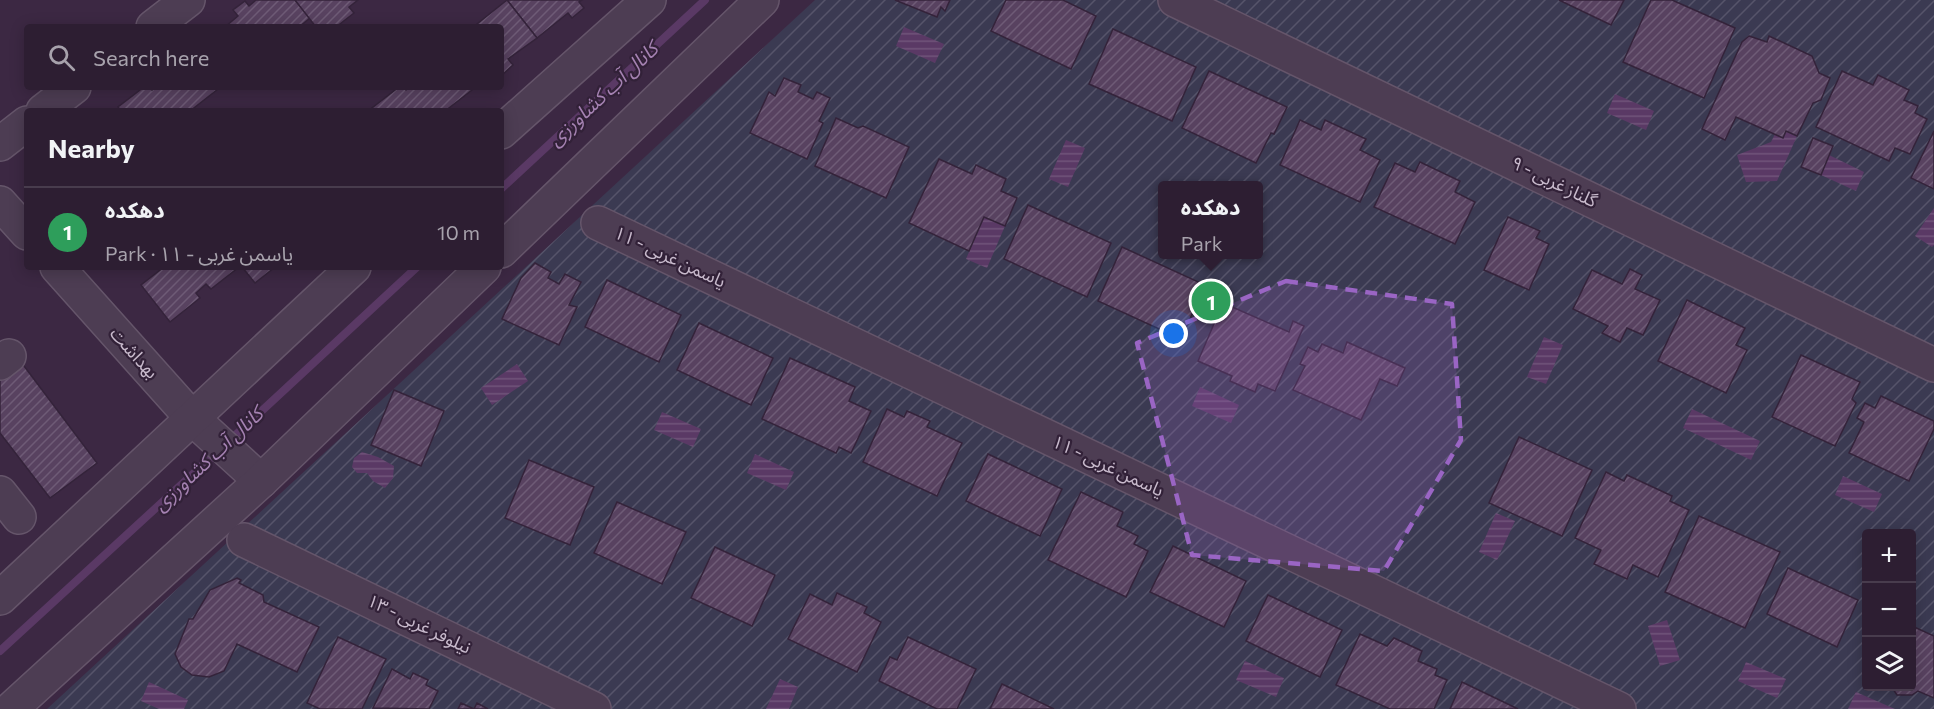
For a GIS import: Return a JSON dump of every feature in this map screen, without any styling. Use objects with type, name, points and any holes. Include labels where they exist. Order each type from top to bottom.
[{"type":"street","points":[[157,24],[188,0]]},
{"type":"street","points":[[504,129],[649,0]]},
{"type":"street","points":[[504,248],[762,0]]},
{"type":"street","name":"گلناز غربی - ۹","points":[[1175,0],[1934,365]]},
{"type":"street","points":[[47,108],[70,90]]},
{"type":"street","points":[[0,144],[24,125]]},
{"type":"street","points":[[0,202],[24,230]]},
{"type":"street","name":"یاسمن غربی - ۱۱","points":[[598,223],[1619,709]]},
{"type":"street","name":"بهداشت","points":[[60,270],[213,437],[261,482]]},
{"type":"street","points":[[0,598],[213,437],[352,270]]},
{"type":"street","points":[[11,709],[261,482],[481,270]]},
{"type":"street","name":"نیلوفر غربی - ۱۳","points":[[244,540],[594,709]]},
{"type":"highlighted area","points":[[1286,281],[1452,304],[1461,440],[1384,571],[1192,555],[1137,343]]},
{"type":"shaded area","points":[[815,0],[1934,0],[1934,709],[47,709]]},
{"type":"shaded area","points":[[904,27],[944,44],[935,63],[896,46]]},
{"type":"shaded area","points":[[1615,94],[1654,111],[1646,130],[1607,113]]},
{"type":"shaded area","points":[[1786,131],[1797,136],[1777,181],[1746,182],[1737,155],[1771,142],[1775,134],[1783,138]]},
{"type":"shaded area","points":[[1066,140],[1085,148],[1068,187],[1049,179]]},
{"type":"shaded area","points":[[1829,155],[1864,172],[1856,191],[1821,175]]},
{"type":"shaded area","points":[[1934,208],[1934,245],[1932,247],[1915,236]]},
{"type":"shaded area","points":[[984,217],[1005,226],[987,268],[966,259]]},
{"type":"shaded area","points":[[1544,337],[1563,345],[1546,384],[1527,377]]},
{"type":"shaded area","points":[[517,364],[528,381],[492,405],[481,388]]},
{"type":"shaded area","points":[[1200,387],[1239,405],[1231,423],[1192,406]]},
{"type":"shaded area","points":[[1692,409],[1760,441],[1751,460],[1683,428]]},
{"type":"shaded area","points":[[662,412],[701,429],[693,447],[654,430]]},
{"type":"shaded area","points":[[362,452],[378,457],[394,466],[393,478],[385,488],[373,481],[367,473],[357,473],[352,467],[354,458]]},
{"type":"shaded area","points":[[755,454],[794,472],[786,490],[747,473]]},
{"type":"shaded area","points":[[1843,476],[1882,494],[1874,512],[1835,495]]},
{"type":"shaded area","points":[[1496,513],[1515,521],[1497,560],[1479,552]]},
{"type":"shaded area","points":[[1667,620],[1680,660],[1660,666],[1648,626]]},
{"type":"shaded area","points":[[1245,661],[1284,678],[1276,697],[1236,680]]},
{"type":"shaded area","points":[[1746,662],[1786,679],[1777,698],[1738,681]]},
{"type":"shaded area","points":[[780,679],[798,687],[789,709],[766,709]]},
{"type":"shaded area","points":[[149,682],[188,700],[184,709],[159,709],[141,701]]},
{"type":"shaded area","points":[[1856,692],[1895,709],[1848,709]]},
{"type":"building","points":[[256,0],[295,0],[310,18],[303,24],[229,24],[238,16],[233,10],[245,1],[249,6]]},
{"type":"building","points":[[295,0],[358,0],[349,7],[354,13],[340,24],[314,24]]},
{"type":"building","points":[[507,0],[582,0],[579,2],[584,8],[572,18],[568,13],[537,38]]},
{"type":"building","points":[[507,0],[537,38],[508,59],[513,65],[504,73],[504,24],[477,24]]},
{"type":"building","points":[[895,0],[950,0],[945,11],[941,7],[937,17]]},
{"type":"building","points":[[1006,0],[1063,0],[1096,16],[1071,69],[991,31]]},
{"type":"building","points":[[1559,0],[1624,0],[1611,25]]},
{"type":"building","points":[[1651,0],[1672,0],[1735,28],[1704,98],[1623,62]]},
{"type":"building","points":[[1113,29],[1196,67],[1172,121],[1089,84]]},
{"type":"building","points":[[1749,36],[1767,42],[1769,36],[1812,56],[1819,73],[1830,78],[1821,100],[1813,103],[1797,136],[1786,131],[1783,138],[1736,117],[1725,140],[1702,129],[1742,42]]},
{"type":"building","points":[[1209,71],[1287,107],[1256,163],[1182,128]]},
{"type":"building","points":[[1842,71],[1873,85],[1878,75],[1909,90],[1904,100],[1918,106],[1915,113],[1927,119],[1910,154],[1895,148],[1889,161],[1816,127]]},
{"type":"building","points":[[784,78],[801,85],[798,92],[813,99],[817,92],[830,98],[819,121],[823,123],[807,159],[750,133],[769,92],[775,96]]},
{"type":"building","points":[[140,90],[217,90],[194,108],[118,107]]},
{"type":"building","points":[[395,90],[472,90],[449,108],[372,108]]},
{"type":"building","points":[[836,118],[858,128],[863,126],[909,147],[886,198],[815,166]]},
{"type":"building","points":[[1300,120],[1321,130],[1325,120],[1366,139],[1360,150],[1380,160],[1360,202],[1280,165]]},
{"type":"building","points":[[1934,131],[1934,189],[1911,178]]},
{"type":"building","points":[[1813,138],[1833,146],[1821,175],[1801,167]]},
{"type":"building","points":[[939,159],[972,174],[976,165],[1006,179],[1001,191],[1017,198],[1005,226],[984,217],[969,251],[909,223]]},
{"type":"building","points":[[1420,162],[1460,181],[1455,192],[1475,202],[1455,244],[1374,207],[1395,163],[1415,172]]},
{"type":"building","points":[[1028,205],[1111,243],[1087,297],[1004,259]]},
{"type":"building","points":[[1508,217],[1540,231],[1536,238],[1549,244],[1529,290],[1484,270]]},
{"type":"building","points":[[1122,247],[1205,285],[1181,339],[1098,301]]},
{"type":"building","points":[[535,263],[551,272],[548,278],[559,284],[565,274],[581,282],[569,305],[577,307],[559,345],[502,319],[521,278]]},
{"type":"building","points":[[1630,269],[1642,275],[1635,289],[1660,300],[1643,335],[1627,328],[1620,342],[1602,333],[1608,326],[1573,309],[1592,270],[1622,284]]},
{"type":"building","points":[[160,270],[235,270],[211,289],[206,284],[196,293],[200,298],[170,322],[141,285]]},
{"type":"building","points":[[244,270],[271,270],[255,283]]},
{"type":"building","points":[[607,280],[681,315],[659,362],[585,327]]},
{"type":"building","points":[[1687,300],[1745,328],[1736,345],[1747,350],[1726,393],[1658,361]]},
{"type":"building","points":[[1223,303],[1289,332],[1293,321],[1304,326],[1275,391],[1258,384],[1255,392],[1230,381],[1232,376],[1198,361]]},
{"type":"building","points":[[699,323],[773,358],[751,405],[677,370]]},
{"type":"building","points":[[1347,342],[1405,368],[1397,386],[1380,379],[1361,420],[1293,390],[1305,366],[1300,364],[1308,347],[1318,352],[1322,344],[1343,353]]},
{"type":"building","points":[[1801,355],[1860,382],[1852,399],[1856,403],[1835,446],[1772,417]]},
{"type":"building","points":[[790,358],[855,387],[849,401],[871,411],[851,453],[839,447],[836,453],[762,419]]},
{"type":"building","points":[[21,362],[97,463],[50,498],[0,433],[0,377]]},
{"type":"building","points":[[394,390],[444,411],[421,466],[371,445]]},
{"type":"building","points":[[1881,396],[1934,421],[1934,429],[1909,481],[1849,453],[1864,422],[1857,418],[1865,403],[1875,408]]},
{"type":"building","points":[[887,409],[904,417],[907,411],[930,421],[927,427],[962,443],[937,496],[863,462]]},
{"type":"building","points":[[1519,437],[1592,470],[1562,536],[1489,503]]},
{"type":"building","points":[[988,454],[1062,489],[1040,536],[966,501]]},
{"type":"building","points":[[529,460],[594,487],[570,545],[505,518]]},
{"type":"building","points":[[1606,472],[1624,481],[1627,475],[1672,496],[1670,501],[1689,510],[1658,577],[1633,565],[1627,579],[1594,564],[1601,550],[1575,538]]},
{"type":"building","points":[[1081,492],[1123,512],[1117,526],[1138,536],[1134,544],[1148,551],[1126,597],[1048,560]]},
{"type":"building","points":[[617,502],[686,532],[662,584],[594,553]]},
{"type":"building","points":[[1699,516],[1780,552],[1745,628],[1665,592]]},
{"type":"building","points":[[1173,546],[1246,581],[1224,627],[1150,592]]},
{"type":"building","points":[[715,547],[775,575],[752,626],[691,598]]},
{"type":"building","points":[[1788,568],[1858,600],[1837,647],[1767,614]]},
{"type":"building","points":[[237,578],[241,580],[239,583],[263,595],[264,602],[319,627],[297,672],[237,644],[224,671],[209,677],[192,675],[181,667],[175,654],[189,619],[193,619],[210,590]]},
{"type":"building","points":[[837,593],[867,607],[864,613],[881,622],[857,672],[788,639],[810,594],[832,605]]},
{"type":"building","points":[[1268,595],[1342,630],[1320,677],[1246,641]]},
{"type":"building","points":[[1916,628],[1934,636],[1934,698],[1918,691],[1912,695],[1897,695],[1894,691],[1916,691]]},
{"type":"building","points":[[1360,634],[1387,646],[1394,638],[1422,651],[1418,661],[1437,669],[1435,675],[1447,680],[1434,709],[1390,709],[1336,685]]},
{"type":"building","points":[[338,637],[386,659],[362,709],[320,709],[307,703]]},
{"type":"building","points":[[908,637],[976,669],[957,709],[937,709],[879,681],[890,657],[897,660]]},
{"type":"building","points":[[392,669],[410,679],[413,673],[428,680],[426,685],[438,691],[429,709],[373,708]]},
{"type":"building","points":[[1462,682],[1518,709],[1450,709]]},
{"type":"building","points":[[1002,684],[1054,709],[990,709]]},
{"type":"building","points":[[461,703],[474,709],[458,709]]},
{"type":"building","points":[[477,703],[488,709],[474,709]]},
{"type":"waterway","name":"کانال آب کشاورزی","points":[[504,186],[705,0]]},
{"type":"waterway","name":"کانال آب کشاورزی","points":[[228,442],[414,270]]},
{"type":"waterway","name":"کانال آب کشاورزی","points":[[0,651],[218,451]]},
{"type":"place","name":"دهکده","points":[[1211,301]]}]
